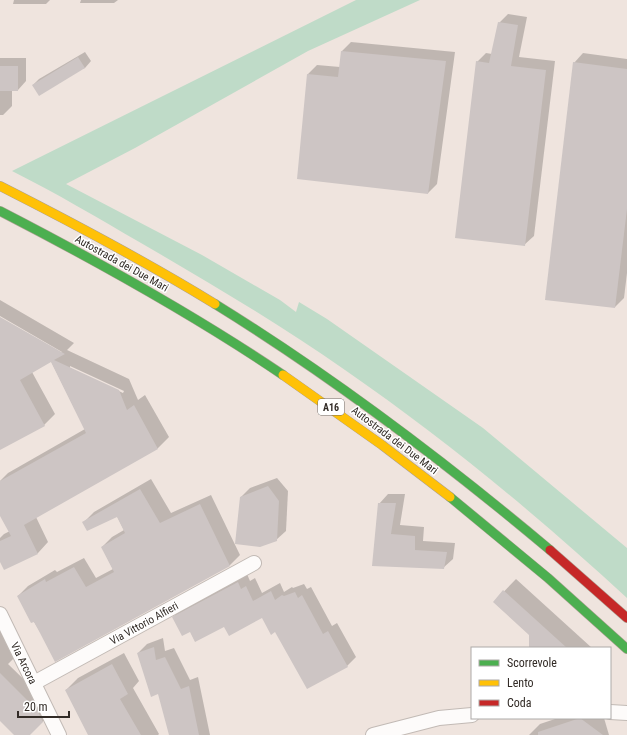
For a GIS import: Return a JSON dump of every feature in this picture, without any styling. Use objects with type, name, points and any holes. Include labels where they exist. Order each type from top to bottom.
[{"type":"highway","name":"Autostrada dei Due Mari","points":[[0,186],[99,236],[259,331],[336,383],[412,438],[486,495],[557,555],[627,618]]},
{"type":"highway","name":"Autostrada dei Due Mari","points":[[1,212],[168,302],[247,351],[322,401],[398,455],[470,513],[541,572],[627,649]]},
{"type":"street","name":"Via Vittorio Alfieri","points":[[34,683],[254,563]]},
{"type":"street","name":"Via Arcora","points":[[0,614],[59,735]]},
{"type":"street","points":[[611,712],[627,713]]},
{"type":"street","points":[[373,735],[439,718],[471,715]]},
{"type":"green space","points":[[356,0],[420,0],[308,51],[135,148],[66,184],[202,255],[280,300],[296,312],[299,302],[327,319],[483,428],[627,548],[627,598],[559,537],[490,479],[419,423],[345,370],[270,320],[167,258],[45,188],[12,171]]},
{"type":"building","points":[[498,22],[518,25],[511,66],[546,70],[525,246],[455,238],[476,61],[489,63]]},
{"type":"building","points":[[341,51],[446,61],[428,194],[297,179],[307,74],[338,77]]},
{"type":"building","points":[[78,57],[85,68],[39,96],[32,85]]},
{"type":"building","points":[[573,62],[627,69],[627,209],[615,308],[545,300]]},
{"type":"building","points":[[0,66],[18,66],[18,91],[0,91]]},
{"type":"building","points":[[0,317],[65,354],[54,360],[119,390],[127,410],[134,405],[158,449],[24,525],[38,554],[4,570],[0,562],[0,541],[11,536],[0,516],[0,481],[86,433],[51,362],[20,380],[45,426],[0,450]]},
{"type":"building","points":[[268,486],[279,501],[277,541],[260,547],[235,544],[240,497]]},
{"type":"building","points":[[140,489],[160,523],[200,504],[230,566],[55,662],[34,622],[31,623],[17,596],[45,579],[46,582],[74,567],[86,587],[114,572],[101,547],[125,533],[117,517],[87,531],[82,522]]},
{"type":"building","points":[[378,503],[396,503],[391,534],[415,536],[415,550],[447,552],[444,569],[372,566]]},
{"type":"building","points":[[238,582],[241,589],[246,586],[253,601],[271,591],[275,600],[282,595],[284,596],[295,592],[298,598],[302,595],[323,634],[328,631],[348,667],[307,689],[275,632],[271,635],[262,618],[229,636],[224,627],[195,642],[190,632],[182,636],[172,617]]},
{"type":"building","points":[[503,590],[566,647],[529,647],[529,635],[493,602]]},
{"type":"building","points":[[154,647],[156,660],[165,657],[181,689],[189,686],[199,735],[169,735],[158,694],[151,697],[137,653]]},
{"type":"building","points":[[112,664],[128,694],[120,699],[141,735],[88,735],[65,690]]},
{"type":"building","points":[[0,673],[37,710],[43,722],[30,735],[14,735],[0,721]]},
{"type":"building","points":[[577,719],[581,719],[603,735],[538,735],[538,732]]},
{"type":"traffic: fast","points":[[0,211],[72,249],[179,309],[249,352],[283,375]]},
{"type":"traffic: fast","points":[[215,304],[345,390],[429,452],[550,550]]},
{"type":"traffic: fast","points":[[450,497],[548,578],[627,649]]},
{"type":"traffic: slow","points":[[0,186],[109,243],[215,304]]},
{"type":"traffic: slow","points":[[283,375],[382,445],[450,497]]},
{"type":"traffic: jam","points":[[550,550],[627,618]]}]
